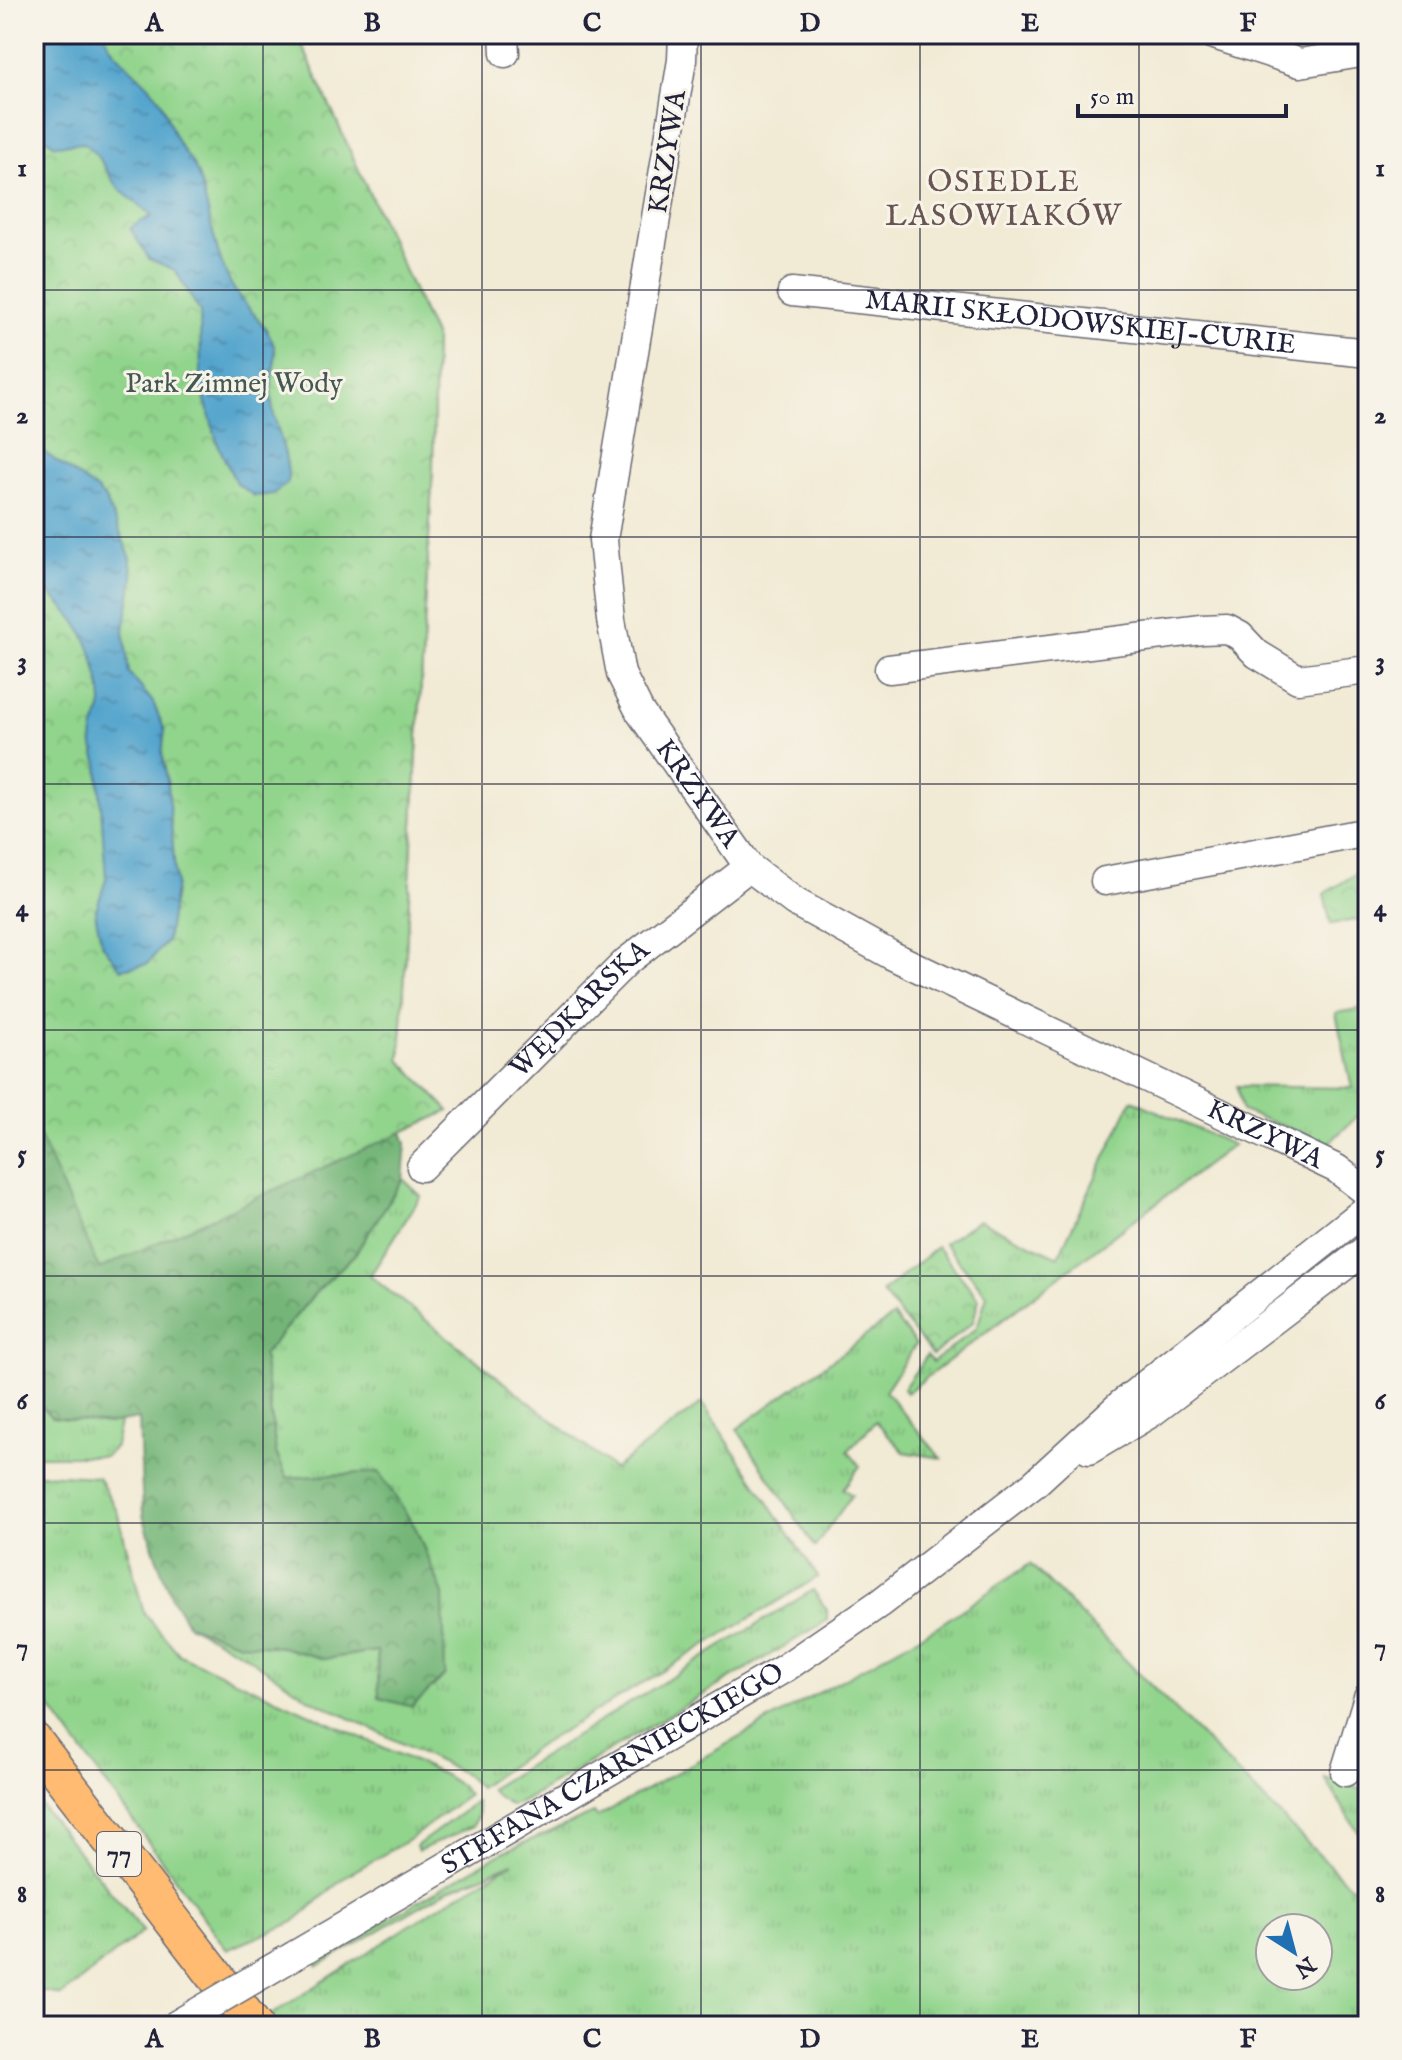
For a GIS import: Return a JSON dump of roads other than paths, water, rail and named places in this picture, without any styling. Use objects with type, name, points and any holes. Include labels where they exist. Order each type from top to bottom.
[{"type":"main road","name":"77","points":[[34,1741],[254,2026]]},
{"type":"street","name":"KRZYWA","points":[[683,34],[682,60],[656,230],[603,540],[611,620],[621,674],[640,712],[749,867],[795,902],[891,955],[1337,1169],[1368,1193]]},
{"type":"street","points":[[1211,34],[1300,63],[1361,53],[1368,55]]},
{"type":"street","name":"MARII SKŁODOWSKIEJ-CURIE","points":[[792,292],[1368,353]]},
{"type":"street","points":[[889,669],[1227,629],[1240,636],[1257,654],[1298,679],[1368,670]]},
{"type":"street","points":[[1105,881],[1368,832]]},
{"type":"street","name":"WĘDKARSKA","points":[[421,1167],[627,961],[749,867]]},
{"type":"street","name":"STEFANA CZARNIECKIEGO","points":[[174,2026],[785,1668],[880,1603],[1034,1484],[1120,1405],[1368,1208]]},
{"type":"street","name":"STEFANA CZARNIECKIEGO","points":[[1034,1484],[1151,1413],[1368,1248]]},
{"type":"street","points":[[1345,1772],[1368,1697]]},
{"type":"water","points":[[42,34],[105,34],[114,51],[149,86],[162,104],[176,139],[196,171],[226,273],[237,294],[266,329],[274,346],[272,400],[286,459],[288,483],[273,494],[254,496],[236,483],[218,445],[201,386],[200,312],[175,270],[149,259],[130,228],[151,216],[120,189],[84,143],[55,145],[41,135],[34,71]]},
{"type":"water","points":[[34,445],[97,490],[106,500],[130,556],[133,578],[124,630],[129,673],[153,702],[165,731],[162,752],[176,884],[167,941],[147,964],[121,969],[102,944],[95,913],[106,879],[98,764],[92,742],[101,710],[101,690],[91,652],[80,628],[34,578]]},
{"type":"district","name":"OSIEDLE LASOWIAKÓW","points":[[1004,200]]},
{"type":"park label","name":"Park Zimnej Wody","points":[[234,384]]}]
